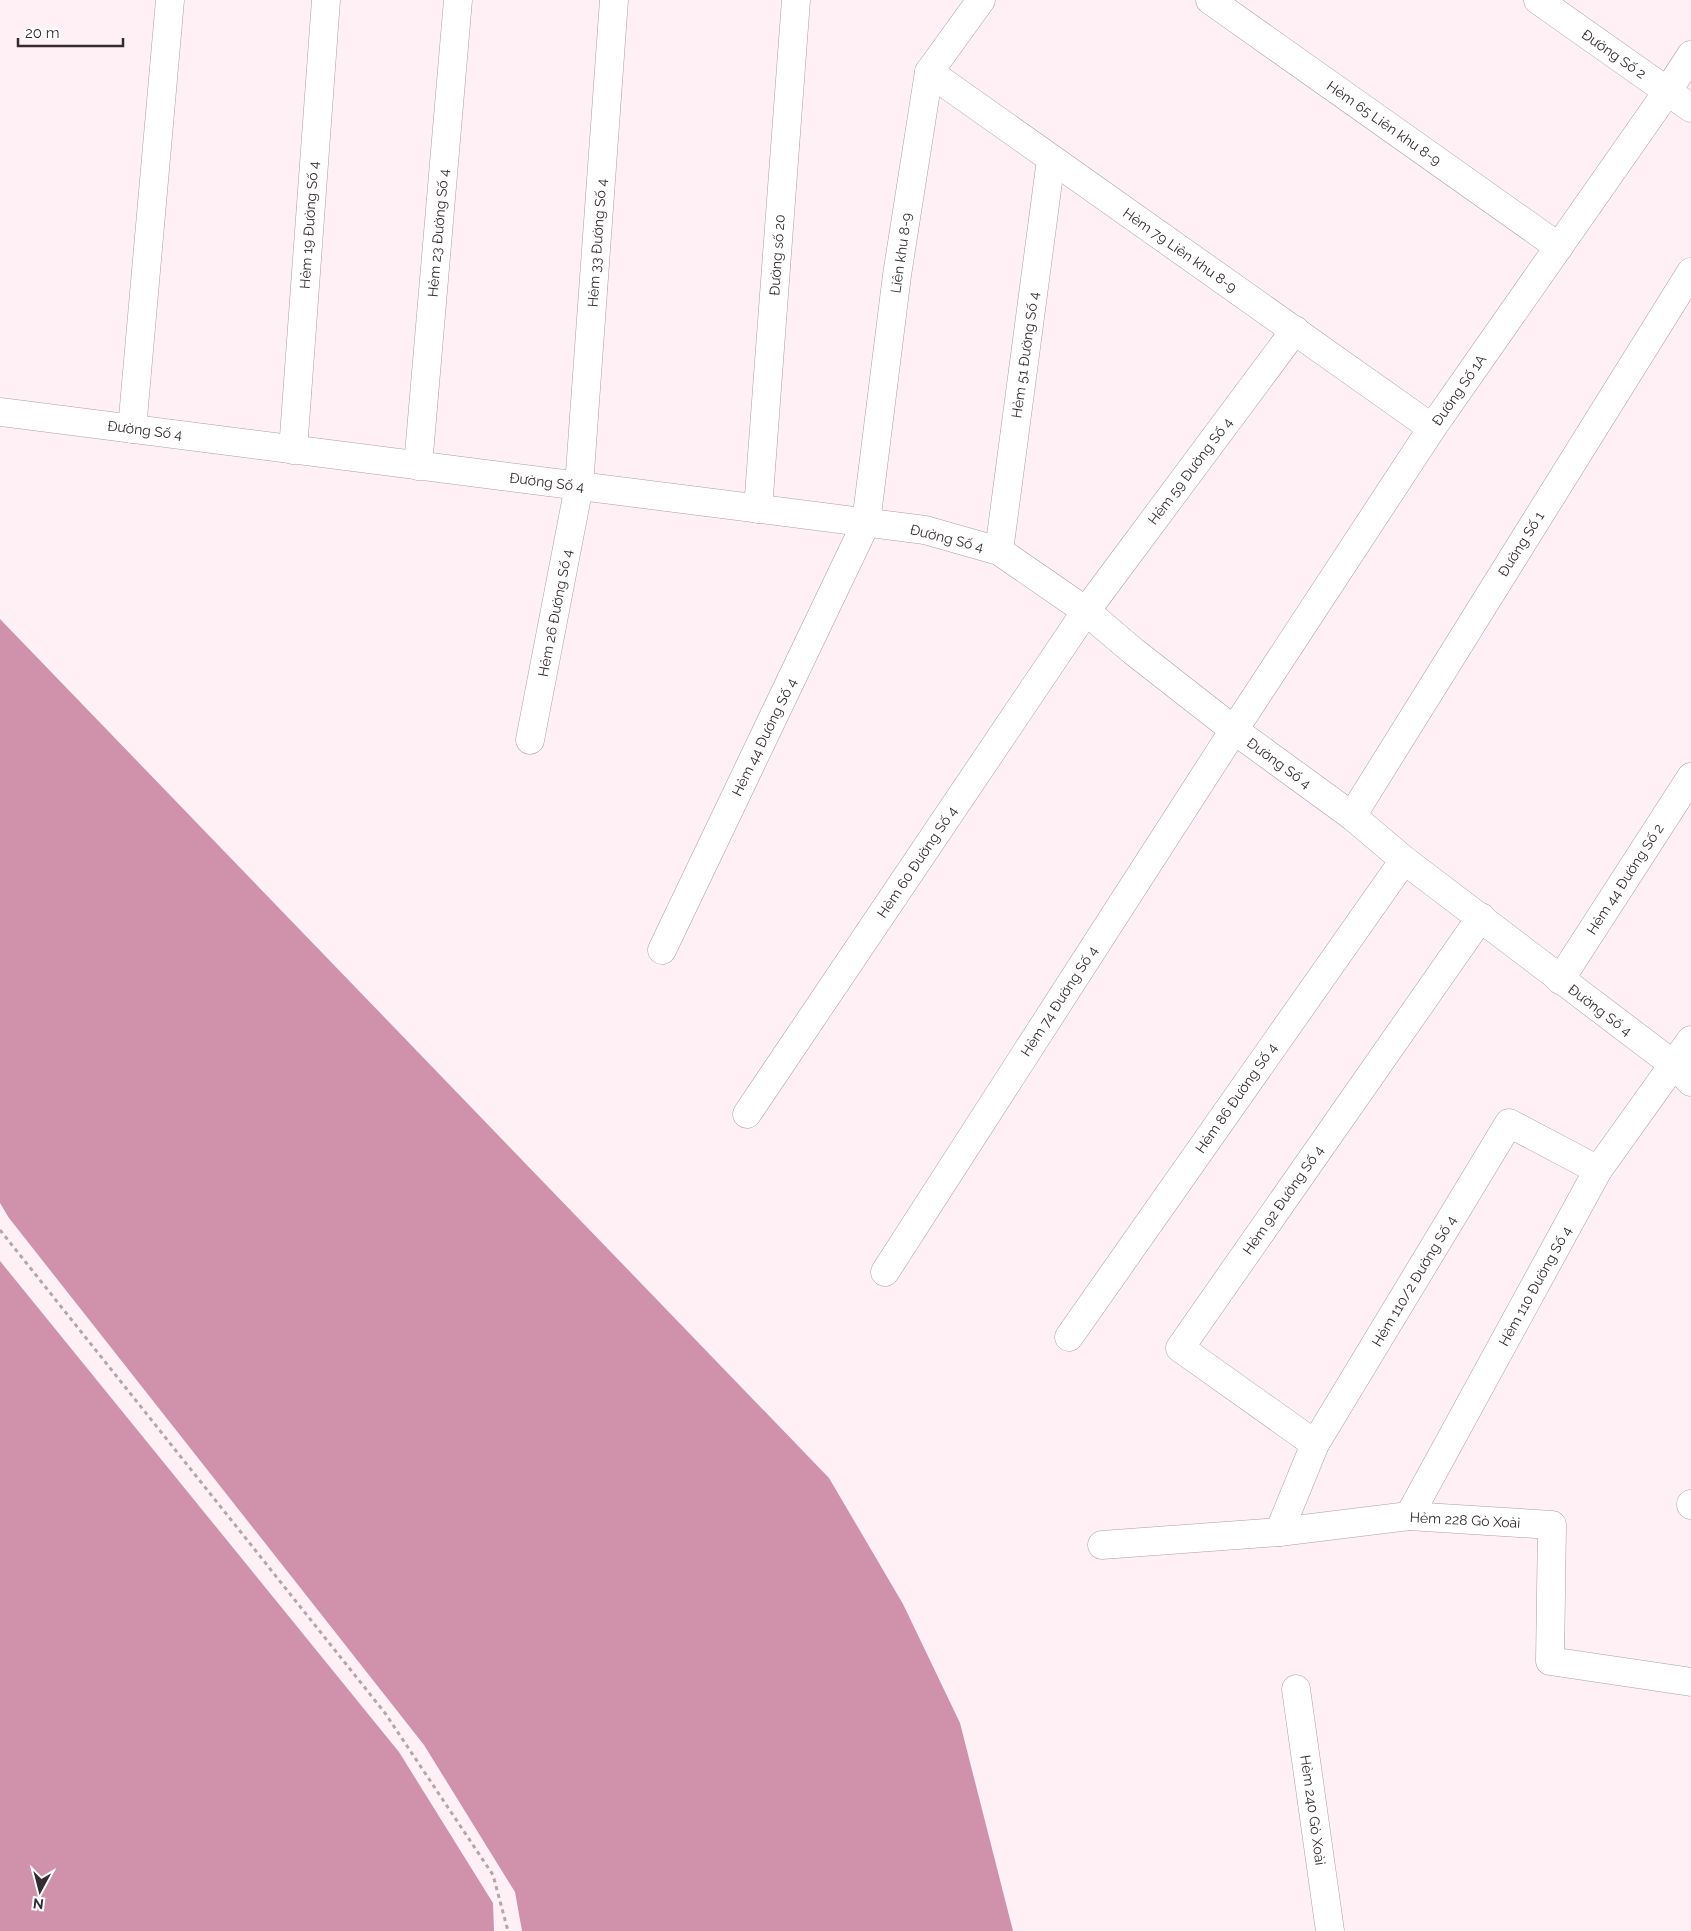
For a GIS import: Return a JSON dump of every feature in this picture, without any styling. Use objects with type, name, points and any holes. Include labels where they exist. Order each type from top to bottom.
[{"type":"street","points":[[132,429],[170,0]]},
{"type":"street","name":"Hẻm 19 Đường Số 4","points":[[293,450],[326,0]]},
{"type":"street","name":"Hẻm 23 Đường Số 4","points":[[418,466],[458,0]]},
{"type":"street","name":"Hẻm 33 Đường Số 4","points":[[579,486],[614,0]]},
{"type":"street","name":"Đường số 20","points":[[758,509],[796,0]]},
{"type":"street","name":"Liên khu 8-9","points":[[866,523],[897,274],[929,72],[981,0]]},
{"type":"street","name":"Hẻm 65 Liên khu 8-9","points":[[1210,0],[1559,247]]},
{"type":"street","name":"Đường Số 2","points":[[1538,0],[1691,108]]},
{"type":"street","name":"Đường Số 1A","points":[[1234,730],[1432,428],[1691,55]]},
{"type":"street","name":"Hẻm 79 Liên khu 8-9","points":[[929,72],[1432,428]]},
{"type":"street","name":"Hẻm 51 Đường Số 4","points":[[999,551],[1051,159]]},
{"type":"street","name":"Đường Số 1","points":[[1352,816],[1691,272]]},
{"type":"street","name":"Hẻm 59 Đường Số 4","points":[[1086,611],[1294,330]]},
{"type":"street","name":"Đường Số 4","points":[[0,412],[925,530],[999,551],[1086,611],[1133,651],[1234,730],[1352,816],[1404,860],[1481,917],[1682,1073]]},
{"type":"street","name":"Hẻm 26 Đường Số 4","points":[[530,740],[579,486]]},
{"type":"street","name":"Hẻm 44 Đường Số 4","points":[[662,950],[866,523]]},
{"type":"street","name":"Hẻm 60 Đường Số 4","points":[[747,1114],[1086,611]]},
{"type":"street","name":"Hẻm 74 Đường Số 4","points":[[885,1272],[1234,730]]},
{"type":"street","name":"Hẻm 44 Đường Số 2","points":[[1560,980],[1691,777]]},
{"type":"street","name":"Hẻm 86 Đường Số 4","points":[[1069,1337],[1404,860]]},
{"type":"street","name":"Hẻm 92 Đường Số 4","points":[[1315,1444],[1180,1348],[1481,917]]},
{"type":"street","name":"Hẻm 110 Đường Số 4","points":[[1409,1516],[1598,1170],[1682,1073],[1691,1040]]},
{"type":"street","name":"Hẻm 110/2 Đường Số 4","points":[[1279,1532],[1315,1444],[1509,1123],[1598,1170]]},
{"type":"street","name":"Hẻm 228 Gò Xoài","points":[[1102,1545],[1279,1532],[1409,1516],[1552,1525],[1550,1661],[1691,1682]]},
{"type":"street","name":"Hẻm 240 Gò Xoài","points":[[1296,1689],[1330,1931]]},
{"type":"path","points":[[0,1230],[385,1712],[493,1875],[508,1931]]},
{"type":"shaded area","points":[[0,619],[829,1478],[903,1604],[960,1723],[1013,1931],[522,1931],[515,1892],[424,1745],[9,1218],[0,1203]]},
{"type":"shaded area","points":[[0,1261],[399,1752],[493,1903],[494,1931],[0,1931]]}]
